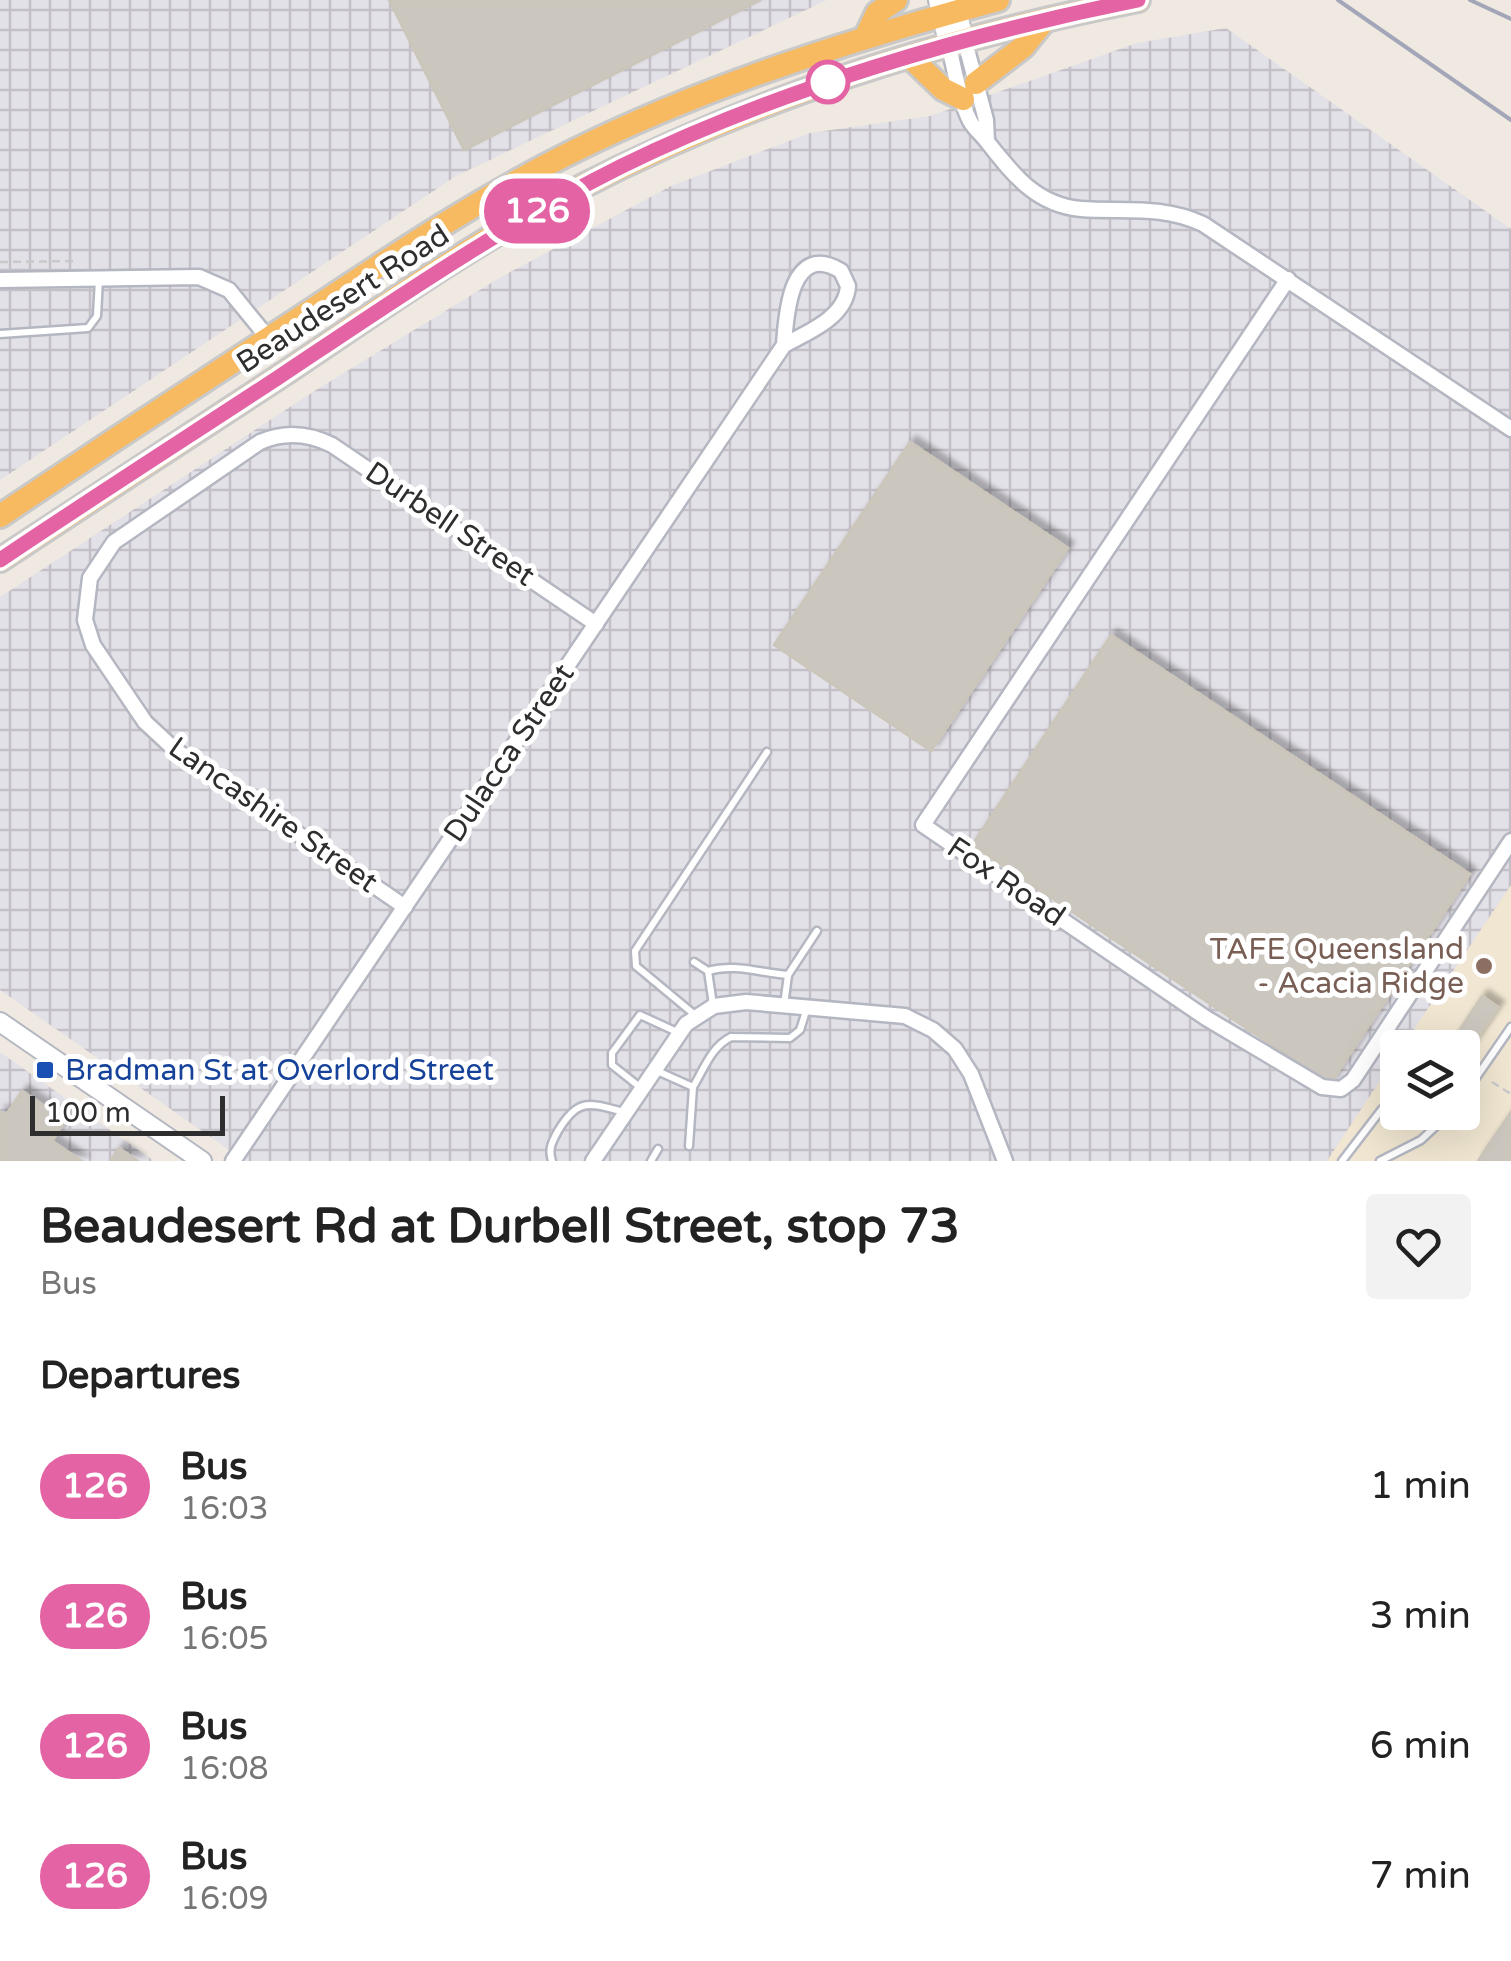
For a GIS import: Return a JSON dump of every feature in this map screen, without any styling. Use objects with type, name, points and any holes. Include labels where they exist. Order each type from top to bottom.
[{"type":"highway","points":[[866,36],[876,13],[896,0]]},
{"type":"highway","name":"Beaudesert Road","points":[[0,516],[445,222],[572,152],[729,84],[948,7],[998,0]]},
{"type":"highway","name":"Beaudesert Road","points":[[0,560],[422,282],[568,193],[718,123],[832,81],[1044,20],[1138,0]]},
{"type":"highway","points":[[911,58],[944,89],[970,91],[1023,47],[1044,20]]},
{"type":"main road","points":[[948,7],[957,44]]},
{"type":"main road","points":[[0,1022],[202,1161]]},
{"type":"street","points":[[957,44],[970,91],[986,120],[986,141],[1017,180],[1046,200],[1076,208],[1144,208],[1191,218],[1511,429]]},
{"type":"street","name":"Dulacca Street","points":[[233,1161],[784,346],[844,304],[848,286],[841,271],[821,263],[800,274],[786,322],[784,346]]},
{"type":"street","points":[[0,280],[186,276],[208,279],[229,290],[268,338]]},
{"type":"street","name":"Fox Road","points":[[1288,279],[923,825],[1206,1018],[1322,1087],[1341,1089],[1352,1080],[1511,842]]},
{"type":"street","name":"Durbell Street","points":[[299,434],[332,445],[596,624]]},
{"type":"street","name":"Lancashire Street","points":[[299,434],[274,436],[260,442],[114,542],[90,578],[85,606],[88,633],[130,702],[165,742],[406,907]]},
{"type":"street","points":[[595,1160],[678,1032],[714,1006],[746,1002],[904,1016],[944,1038],[971,1074],[1005,1161]]},
{"type":"lane","points":[[0,334],[88,328],[98,316],[99,278]]},
{"type":"lane","points":[[696,1016],[636,966],[635,951],[767,752]]},
{"type":"lane","points":[[784,1006],[788,975],[817,931]]},
{"type":"lane","points":[[694,962],[708,972],[714,1006]]},
{"type":"lane","points":[[708,972],[728,965],[788,975]]},
{"type":"lane","points":[[689,1146],[693,1087],[711,1054],[731,1037],[790,1038],[800,1030],[807,1008]]},
{"type":"lane","points":[[641,1088],[612,1066],[612,1052],[640,1015],[678,1032]]},
{"type":"lane","points":[[1480,1072],[1511,1027]]},
{"type":"lane","points":[[654,1069],[693,1087]]},
{"type":"lane","points":[[552,1161],[551,1142],[570,1111],[592,1104],[625,1113]]},
{"type":"lane","points":[[1342,1161],[1380,1112]]},
{"type":"lane","points":[[1380,1161],[1422,1140],[1432,1130]]},
{"type":"lane","points":[[650,1161],[658,1149]]},
{"type":"path","points":[[0,262],[77,261]]},
{"type":"path","points":[[1492,1082],[1511,1094]]},
{"type":"shaded area","points":[[0,0],[827,0],[456,176],[0,480]]},
{"type":"shaded area","points":[[1226,28],[1511,229],[1511,1161],[245,1161],[0,990],[0,597],[316,390],[501,277],[671,186],[810,133],[930,116],[1137,43]]},
{"type":"shaded area","name":"TAFE Queensland - Acacia Ridge","points":[[1511,885],[1511,1161],[1327,1161],[1380,1081],[1380,1130],[1480,1130],[1480,1030],[1413,1030]]},
{"type":"shaded area","points":[[0,1052],[154,1161],[0,1161]]},
{"type":"building","points":[[389,0],[761,0],[464,150]]},
{"type":"building","points":[[910,442],[1068,548],[931,751],[774,645]]},
{"type":"building","points":[[1111,635],[1470,874],[1330,1084],[972,845]]},
{"type":"building","points":[[1482,996],[1498,1007],[1480,1033],[1480,1030],[1460,1030]]},
{"type":"building","points":[[22,1091],[66,1120],[52,1141],[82,1161],[0,1161],[0,1111],[6,1115]]},
{"type":"building","points":[[1511,1112],[1511,1161],[1478,1161],[1487,1147]]},
{"type":"building","points":[[119,1148],[138,1161],[110,1161]]},
{"type":"railway","points":[[1338,0],[1511,120]]},
{"type":"railway","points":[[1470,0],[1511,19]]},
{"type":"bus line","name":"126","points":[[0,560],[422,282],[568,193],[718,123],[832,81],[1044,20],[1138,0]]},
{"type":"place","name":"TAFE Queensland - Acacia Ridge","points":[[1484,966]]},
{"type":"place","name":"Bradman St at Overlord Street","points":[[45,1070]]}]
